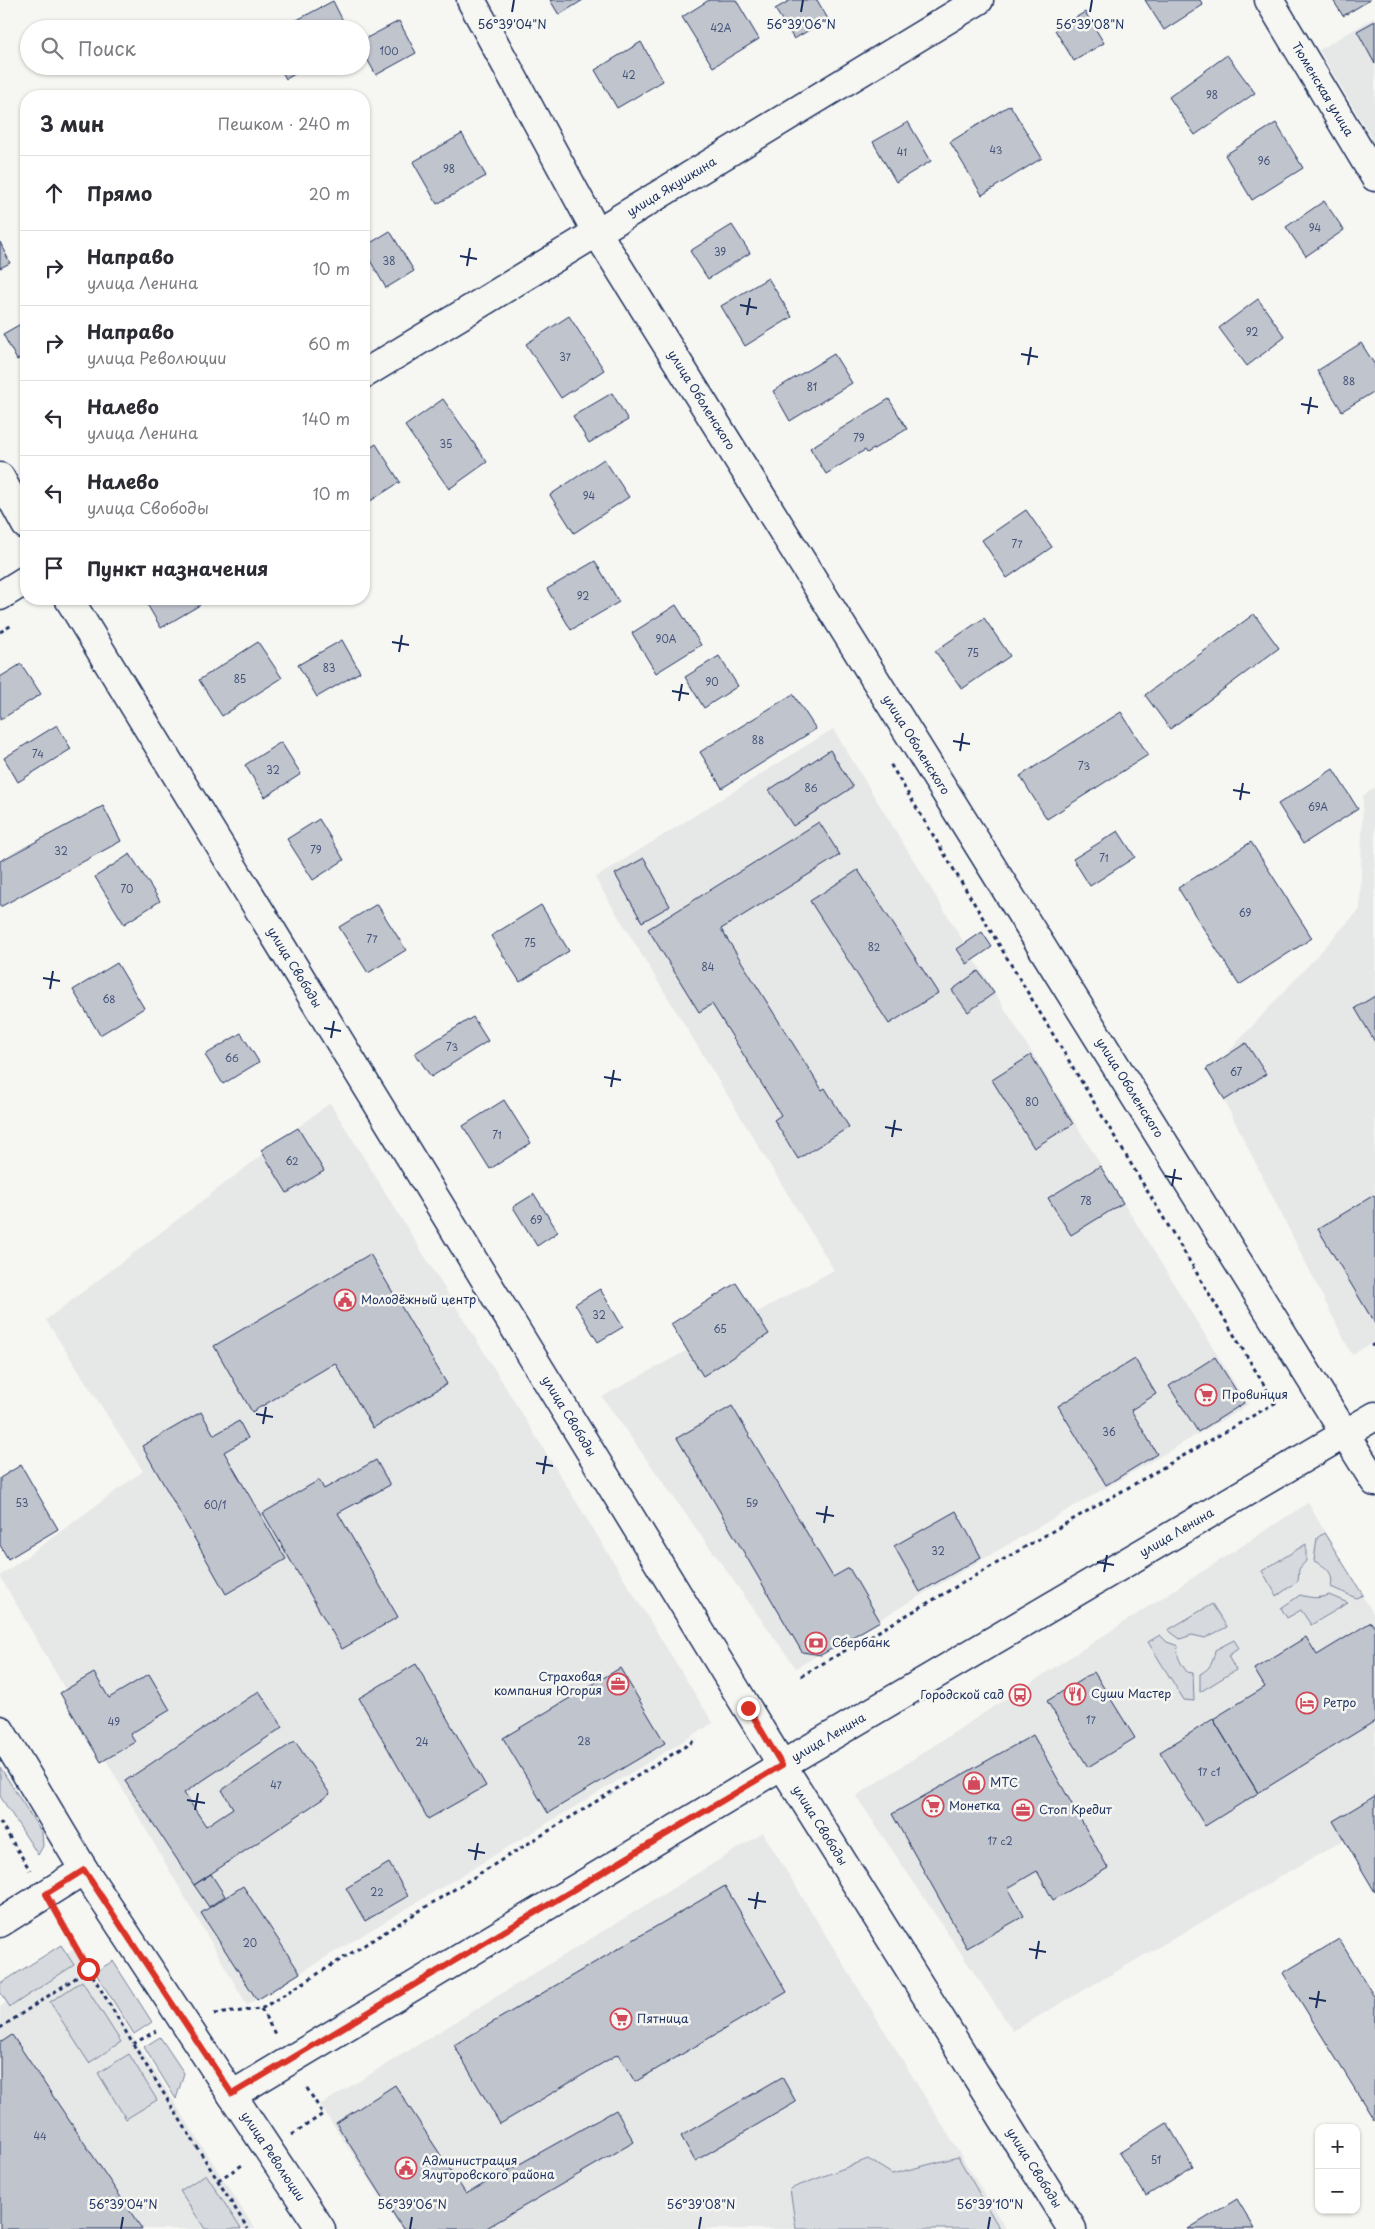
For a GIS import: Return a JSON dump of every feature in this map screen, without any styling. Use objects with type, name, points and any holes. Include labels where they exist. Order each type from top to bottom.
[{"type":"street","name":"улица Оболенского","points":[[471,0],[596,231],[1375,1482]]},
{"type":"street","name":"улица Якушкина","points":[[370,370],[596,231],[979,0]]},
{"type":"street","name":"Тюменская улица","points":[[1269,0],[1375,177]]},
{"type":"street","points":[[0,477],[20,513]]},
{"type":"street","points":[[0,596],[20,584]]},
{"type":"street","name":"улица Свободы","points":[[73,605],[782,1765],[1072,2229]]},
{"type":"street","name":"улица Ленина","points":[[232,2094],[782,1765],[1375,1416]]},
{"type":"street","name":"улица Революции","points":[[0,1730],[84,1870],[320,2229]]},
{"type":"street","points":[[0,1923],[84,1870]]},
{"type":"path","points":[[801,1676],[1276,1403],[888,761]]},
{"type":"path","points":[[261,2009],[697,1739]]},
{"type":"path","points":[[0,1822],[46,1894],[133,2044],[248,2229]]},
{"type":"path","points":[[0,2028],[88,1969]]},
{"type":"shaded area","points":[[1375,17],[1375,144],[1319,50]]},
{"type":"shaded area","points":[[833,729],[1248,1405],[796,1668],[602,1397],[834,1270],[595,878]]},
{"type":"shaded area","points":[[1375,787],[1375,1341],[1352,1355],[1210,1072],[1360,909],[1363,796]]},
{"type":"shaded area","points":[[330,1103],[713,1723],[247,2005],[0,1576],[143,1471],[46,1320]]},
{"type":"shaded area","points":[[1308,1503],[1375,1617],[1375,1822],[1013,2031],[856,1796]]},
{"type":"shaded area","points":[[1324,1533],[1363,1595],[1356,1598],[1331,1587],[1332,1582],[1329,1571],[1314,1561],[1317,1538]]},
{"type":"shaded area","points":[[1306,1544],[1306,1561],[1299,1569],[1298,1581],[1277,1596],[1262,1571]]},
{"type":"shaded area","points":[[1300,1595],[1315,1598],[1329,1595],[1348,1603],[1311,1625],[1301,1610],[1287,1618],[1281,1608]]},
{"type":"shaded area","points":[[1212,1604],[1227,1627],[1205,1638],[1192,1635],[1180,1639],[1168,1630]]},
{"type":"shaded area","points":[[1160,1635],[1167,1642],[1178,1646],[1178,1657],[1181,1663],[1187,1672],[1193,1673],[1194,1701],[1184,1700],[1148,1642]]},
{"type":"shaded area","points":[[1234,1640],[1239,1648],[1228,1656],[1236,1670],[1200,1692],[1200,1674],[1211,1664],[1215,1650]]},
{"type":"shaded area","points":[[0,1767],[42,1833],[43,1846],[38,1855],[0,1796]]},
{"type":"shaded area","points":[[763,1833],[1006,2229],[402,2229],[320,2105]]},
{"type":"shaded area","points":[[61,1945],[74,1965],[10,2007],[0,1992],[0,1984]]},
{"type":"shaded area","points":[[76,1947],[255,2229],[0,2229],[0,2007]]},
{"type":"shaded area","points":[[113,1961],[152,2022],[134,2034],[95,1972]]},
{"type":"shaded area","points":[[82,1981],[121,2042],[89,2063],[50,2002]]},
{"type":"shaded area","points":[[160,2037],[184,2073],[176,2099],[144,2047]]},
{"type":"shaded area","points":[[129,2054],[157,2100],[126,2119],[98,2073]]},
{"type":"shaded area","points":[[958,2157],[1000,2229],[796,2229],[790,2189],[868,2159],[892,2174]]},
{"type":"shaded area","points":[[206,2174],[241,2229],[205,2229],[180,2191]]},
{"type":"building","points":[[550,0],[583,0],[559,15]]},
{"type":"building","points":[[709,0],[736,0],[759,39],[713,67],[682,17]]},
{"type":"building","points":[[791,0],[817,0],[828,19],[794,39],[775,9]]},
{"type":"building","points":[[1145,0],[1200,0],[1203,5],[1164,30]]},
{"type":"building","points":[[1333,0],[1370,0],[1343,16]]},
{"type":"building","points":[[333,1],[342,20],[297,20]]},
{"type":"building","points":[[1085,12],[1104,43],[1074,61],[1055,30]]},
{"type":"building","points":[[399,21],[416,53],[376,75],[370,64],[370,36]]},
{"type":"building","points":[[1375,21],[1375,64],[1357,31]]},
{"type":"building","points":[[641,42],[663,81],[617,108],[595,70]]},
{"type":"building","points":[[1227,55],[1255,93],[1195,135],[1169,97]]},
{"type":"building","points":[[284,75],[293,75],[286,79]]},
{"type":"building","points":[[1010,105],[1042,158],[982,195],[950,142]]},
{"type":"building","points":[[908,122],[931,161],[896,182],[873,142]]},
{"type":"building","points":[[1276,123],[1303,168],[1252,200],[1225,155]]},
{"type":"building","points":[[462,134],[486,176],[437,204],[413,162]]},
{"type":"building","points":[[1324,201],[1344,230],[1306,256],[1286,227]]},
{"type":"building","points":[[732,225],[750,253],[708,279],[690,251]]},
{"type":"building","points":[[390,231],[414,271],[386,288],[370,260],[370,243]]},
{"type":"building","points":[[0,242],[10,263],[0,268]]},
{"type":"building","points":[[768,278],[792,317],[745,346],[721,306]]},
{"type":"building","points":[[1258,299],[1285,337],[1247,366],[1219,328]]},
{"type":"building","points":[[569,316],[604,370],[561,398],[526,344]]},
{"type":"building","points":[[20,324],[20,358],[17,360],[3,334]]},
{"type":"building","points":[[1361,343],[1375,365],[1375,391],[1342,411],[1317,371]]},
{"type":"building","points":[[834,354],[852,383],[790,421],[773,391]]},
{"type":"building","points":[[612,393],[628,420],[589,443],[573,416]]},
{"type":"building","points":[[443,399],[487,462],[449,489],[405,426]]},
{"type":"building","points":[[889,399],[907,429],[867,453],[865,450],[826,474],[810,448]]},
{"type":"building","points":[[376,444],[400,482],[370,501],[370,448]]},
{"type":"building","points":[[604,459],[629,497],[574,533],[550,495]]},
{"type":"building","points":[[1026,510],[1052,547],[1007,578],[982,540]]},
{"type":"building","points":[[595,561],[619,602],[571,630],[547,589]]},
{"type":"building","points":[[148,605],[200,605],[161,628]]},
{"type":"building","points":[[676,605],[701,645],[656,673],[632,633]]},
{"type":"building","points":[[1254,614],[1279,648],[1170,729],[1145,695]]},
{"type":"building","points":[[984,618],[1010,656],[962,689],[935,651]]},
{"type":"building","points":[[342,640],[360,672],[317,697],[298,665]]},
{"type":"building","points":[[258,642],[282,678],[222,716],[199,680]]},
{"type":"building","points":[[719,656],[738,686],[704,708],[685,677]]},
{"type":"building","points":[[21,664],[41,694],[0,720],[0,677]]},
{"type":"building","points":[[793,694],[816,729],[722,788],[700,752]]},
{"type":"building","points":[[1121,712],[1148,755],[1047,819],[1020,776]]},
{"type":"building","points":[[57,725],[71,749],[18,782],[4,758]]},
{"type":"building","points":[[281,742],[301,774],[265,797],[245,765]]},
{"type":"building","points":[[830,750],[853,787],[793,826],[769,790]]},
{"type":"building","points":[[1333,769],[1358,809],[1303,844],[1278,804]]},
{"type":"building","points":[[103,806],[121,841],[0,907],[0,861]]},
{"type":"building","points":[[319,819],[344,860],[313,880],[287,839]]},
{"type":"building","points":[[819,822],[840,855],[721,929],[822,1090],[825,1088],[849,1127],[798,1159],[774,1120],[781,1115],[712,1004],[699,1012],[648,929]]},
{"type":"building","points":[[1118,831],[1135,857],[1090,886],[1073,859]]},
{"type":"building","points":[[1251,842],[1312,938],[1239,985],[1178,888]]},
{"type":"building","points":[[130,854],[160,901],[124,924],[95,877]]},
{"type":"building","points":[[644,858],[670,906],[642,922],[615,874]]},
{"type":"building","points":[[858,870],[938,993],[889,1024],[810,901]]},
{"type":"building","points":[[377,904],[406,950],[368,973],[339,927]]},
{"type":"building","points":[[541,905],[569,951],[520,982],[491,936]]},
{"type":"building","points":[[982,932],[992,947],[967,964],[957,949]]},
{"type":"building","points":[[117,963],[144,1008],[100,1035],[73,990]]},
{"type":"building","points":[[978,971],[994,993],[968,1012],[952,990]]},
{"type":"building","points":[[1375,996],[1375,1042],[1355,1008]]},
{"type":"building","points":[[473,1017],[488,1041],[431,1077],[415,1053]]},
{"type":"building","points":[[241,1033],[259,1062],[223,1084],[205,1055]]},
{"type":"building","points":[[1246,1043],[1266,1074],[1225,1100],[1206,1069]]},
{"type":"building","points":[[1031,1055],[1073,1124],[1034,1148],[992,1080]]},
{"type":"building","points":[[504,1100],[531,1143],[490,1169],[463,1126]]},
{"type":"building","points":[[298,1128],[324,1171],[287,1193],[261,1150]]},
{"type":"building","points":[[1100,1166],[1123,1203],[1071,1235],[1048,1198]]},
{"type":"building","points":[[534,1194],[558,1232],[537,1246],[513,1207]]},
{"type":"building","points":[[1374,1195],[1375,1197],[1375,1324],[1318,1229]]},
{"type":"building","name":"Молодёжный центр","points":[[370,1254],[447,1384],[373,1428],[335,1363],[252,1412],[214,1346]]},
{"type":"building","points":[[736,1283],[769,1334],[703,1376],[671,1324]]},
{"type":"building","points":[[600,1289],[623,1327],[598,1342],[575,1304]]},
{"type":"building","name":"Провинция","points":[[1215,1357],[1244,1403],[1198,1432],[1169,1386]]},
{"type":"building","points":[[1135,1359],[1156,1394],[1131,1410],[1157,1454],[1106,1485],[1058,1406]]},
{"type":"building","points":[[732,1406],[833,1577],[849,1568],[880,1621],[821,1655],[802,1652],[677,1438]]},
{"type":"building","points":[[201,1412],[214,1435],[239,1421],[248,1438],[224,1452],[286,1559],[226,1594],[142,1446]]},
{"type":"building","points":[[376,1460],[390,1485],[338,1513],[398,1617],[342,1649],[263,1513],[319,1480],[324,1489]]},
{"type":"building","points":[[21,1465],[58,1529],[8,1559],[0,1545],[0,1478]]},
{"type":"building","points":[[956,1511],[981,1557],[920,1592],[894,1546]]},
{"type":"building","name":"Ретро","points":[[1371,1622],[1375,1628],[1375,1721],[1258,1793],[1213,1719],[1265,1687],[1254,1669],[1306,1637],[1317,1655]]},
{"type":"building","points":[[416,1664],[486,1786],[428,1819],[359,1698]]},
{"type":"building","points":[[620,1668],[665,1743],[548,1813],[503,1738]]},
{"type":"building","points":[[1094,1672],[1135,1738],[1088,1767],[1047,1701]]},
{"type":"building","points":[[94,1673],[109,1698],[149,1674],[170,1710],[130,1734],[135,1742],[101,1762],[60,1693]]},
{"type":"building","points":[[259,1691],[283,1727],[184,1793],[206,1826],[233,1808],[222,1790],[295,1741],[330,1794],[194,1885],[125,1781]]},
{"type":"building","points":[[1213,1719],[1258,1793],[1205,1826],[1160,1752]]},
{"type":"building","points":[[1033,1735],[1108,1868],[1053,1900],[1037,1871],[1008,1888],[1024,1916],[967,1948],[892,1814]]},
{"type":"building","points":[[1375,1796],[1375,1892],[1333,1821]]},
{"type":"building","points":[[389,1863],[408,1896],[365,1921],[346,1888]]},
{"type":"building","points":[[211,1874],[225,1896],[209,1907],[194,1885]]},
{"type":"building","points":[[243,1886],[300,1973],[257,2000],[201,1913]]},
{"type":"building","name":"Пятница","points":[[725,1886],[787,1992],[635,2082],[618,2054],[500,2124],[454,2045]]},
{"type":"building","points":[[1339,1939],[1375,1998],[1374,2120],[1283,1973]]},
{"type":"building","points":[[12,2035],[142,2229],[0,2229],[0,2043]]},
{"type":"building","points":[[782,2077],[796,2102],[695,2161],[681,2136]]},
{"type":"building","name":"Администрация Ялуторовского района","points":[[395,2085],[466,2194],[616,2110],[634,2142],[485,2229],[403,2229],[336,2123]]},
{"type":"building","points":[[1167,2123],[1193,2167],[1146,2196],[1119,2153]]},
{"type":"building","points":[[1237,2199],[1255,2229],[1188,2229]]},
{"type":"place","name":"Молодёжный центр","points":[[345,1300]]},
{"type":"place","name":"Провинция","points":[[1206,1395]]},
{"type":"place","name":"Сбербанк","points":[[816,1643]]},
{"type":"place","name":"Страховая компания Югория","points":[[618,1684]]},
{"type":"place","name":"Суши Мастер","points":[[1075,1694]]},
{"type":"place","name":"Городской сад","points":[[1020,1695]]},
{"type":"place","name":"Ретро","points":[[1307,1703]]},
{"type":"place","name":"МТС","points":[[974,1783]]},
{"type":"place","name":"Монетка","points":[[933,1806]]},
{"type":"place","name":"Стоп Кредит","points":[[1023,1810]]},
{"type":"place","name":"Пятница","points":[[621,2019]]},
{"type":"place","name":"Администрация Ялуторовского района","points":[[406,2168]]},
{"type":"route","points":[[88,1969],[46,1894],[84,1870],[232,2094],[782,1765],[748,1708]]}]
